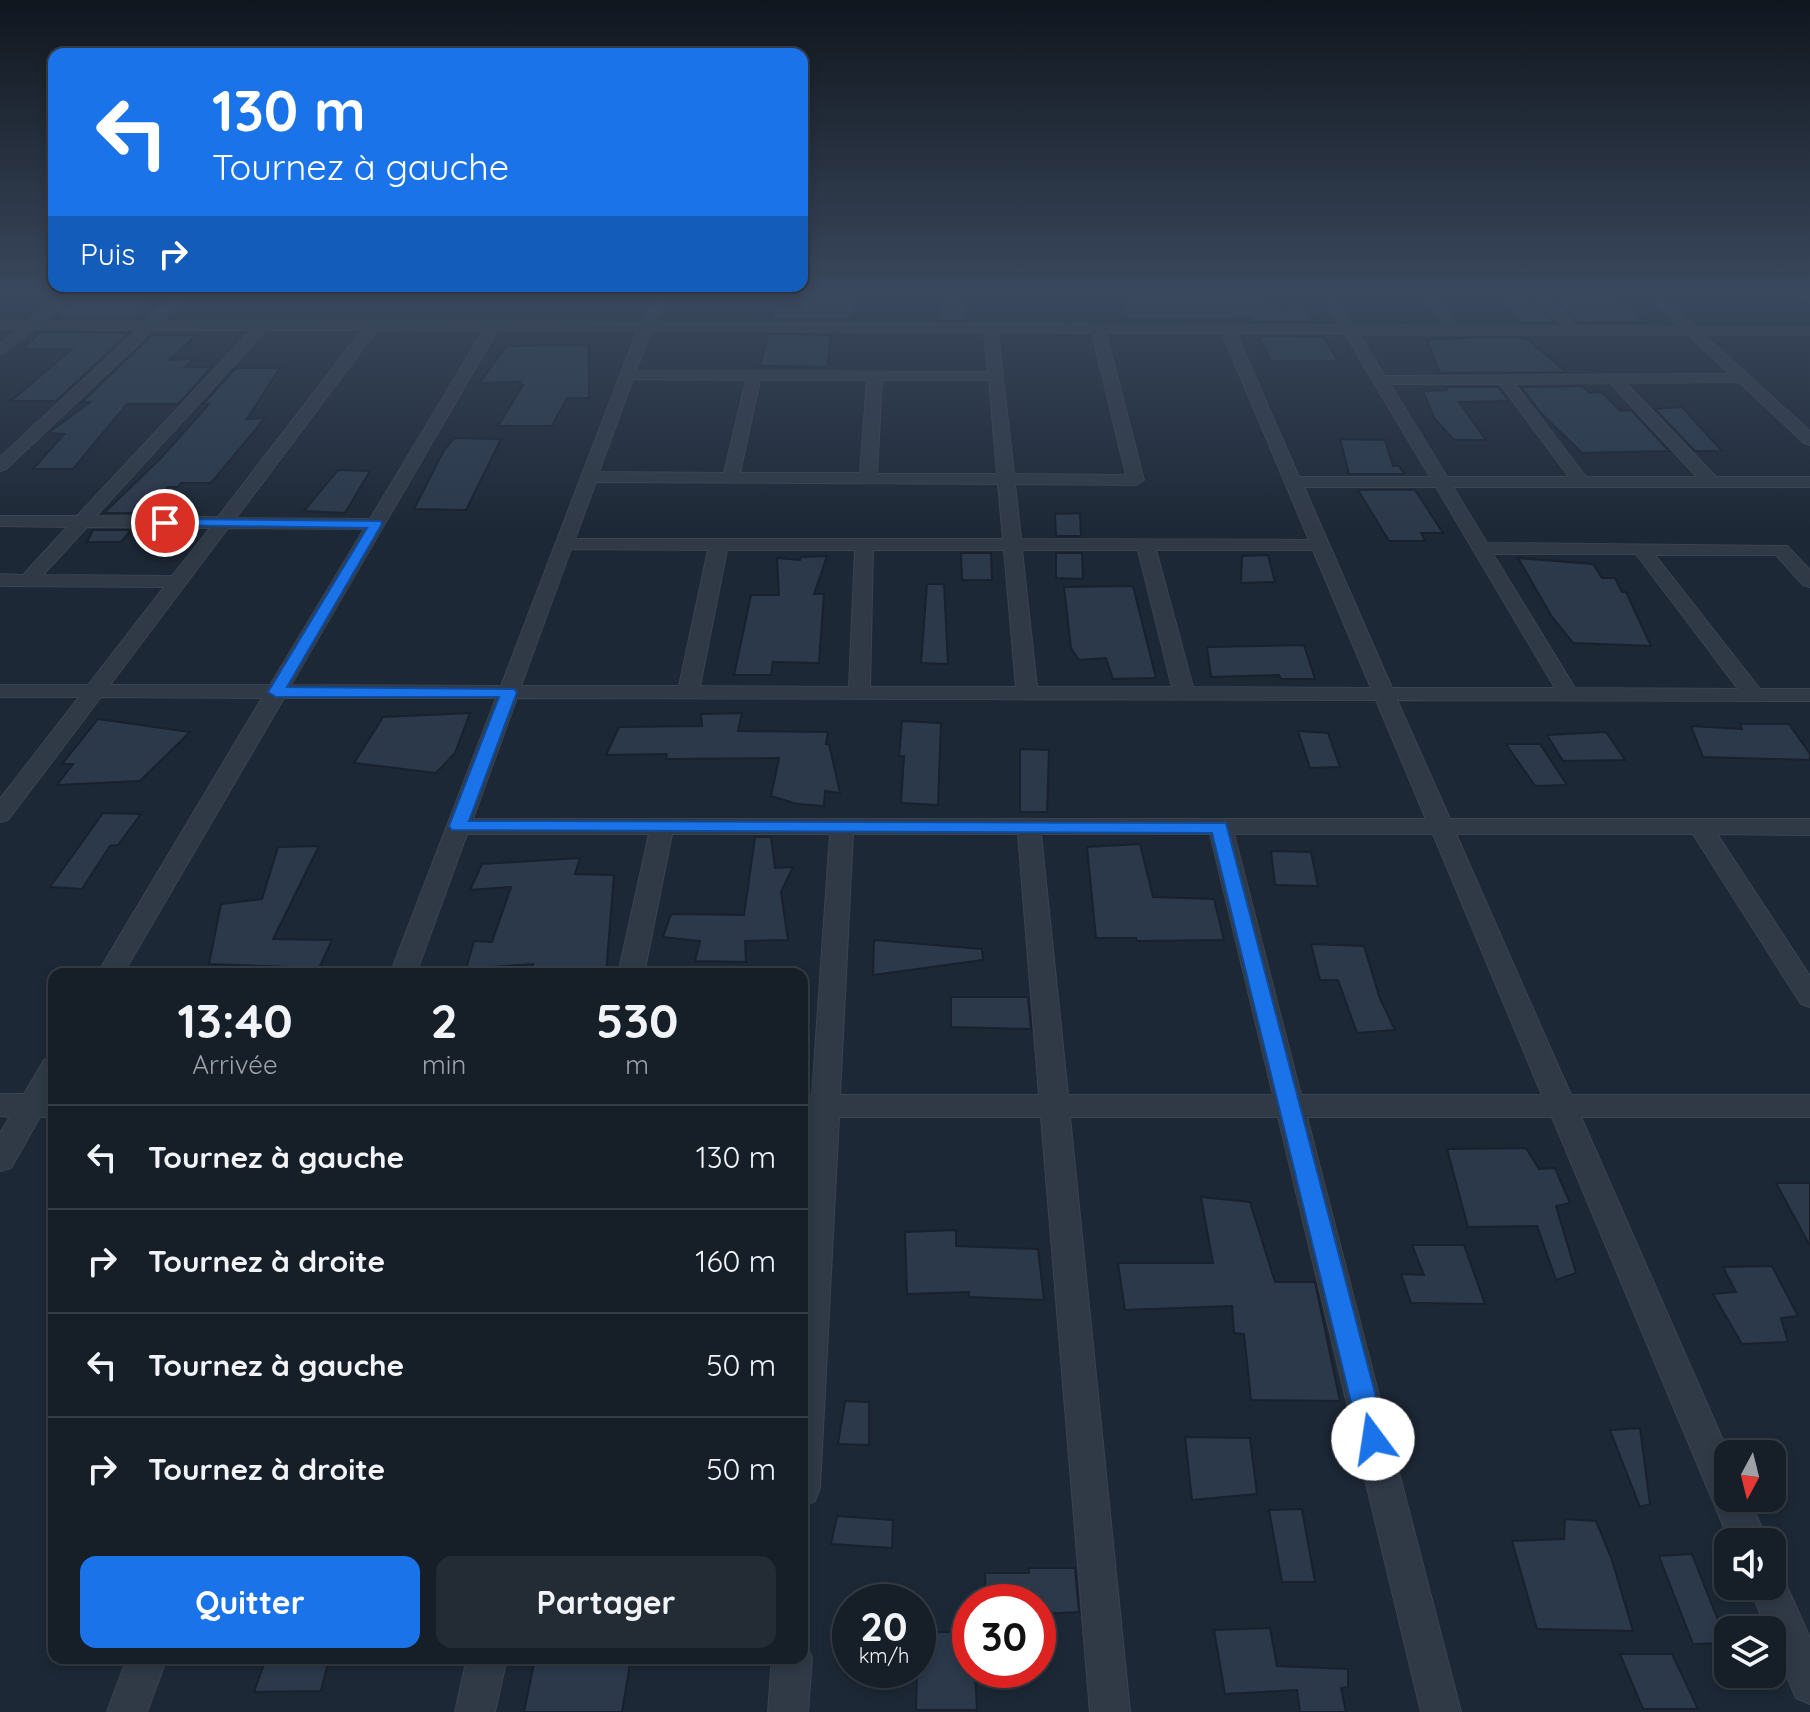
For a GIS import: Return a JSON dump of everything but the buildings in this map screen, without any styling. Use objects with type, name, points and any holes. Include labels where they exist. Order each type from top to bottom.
[{"type":"street","points":[[0,466],[99,373]]},
{"type":"street","points":[[28,580],[218,373]]},
{"type":"street","points":[[0,815],[337,373]]},
{"type":"street","points":[[114,968],[465,373]]},
{"type":"street","points":[[995,373],[1027,694]]},
{"type":"street","points":[[589,477],[1136,480],[1109,373]]},
{"type":"street","points":[[1246,373],[1714,1461]]},
{"type":"street","points":[[1376,373],[1569,695]]},
{"type":"street","points":[[1738,373],[1810,440]]},
{"type":"street","points":[[405,968],[628,375],[995,376]]},
{"type":"street","points":[[731,478],[754,375]]},
{"type":"street","points":[[868,479],[875,375]]},
{"type":"street","points":[[1503,378],[1581,482]]},
{"type":"street","points":[[1613,378],[1711,482]]},
{"type":"street","points":[[1380,380],[1743,378]]},
{"type":"street","points":[[1293,482],[1810,482]]},
{"type":"street","points":[[0,521],[376,524]]},
{"type":"street","points":[[564,544],[718,547],[1320,545]]},
{"type":"street","points":[[1146,545],[1184,694]]},
{"type":"street","points":[[859,693],[864,546]]},
{"type":"street","points":[[688,693],[718,547]]},
{"type":"street","points":[[1481,548],[1781,550],[1810,581]]},
{"type":"street","points":[[1641,549],[1754,695]]},
{"type":"street","points":[[0,580],[178,582]]},
{"type":"street","points":[[0,691],[1810,695]]},
{"type":"street","points":[[458,826],[1810,827]]},
{"type":"street","points":[[632,968],[662,826]]},
{"type":"street","points":[[808,1297],[814,1106],[842,827]]},
{"type":"street","points":[[1029,827],[1110,1712]]},
{"type":"street","points":[[1220,827],[1441,1712]]},
{"type":"street","points":[[1700,827],[1810,997]]},
{"type":"street","points":[[0,1105],[43,1106]]},
{"type":"street","points":[[0,1159],[43,1106]]},
{"type":"street","points":[[814,1106],[1810,1106]]},
{"type":"street","points":[[1774,1600],[1810,1684]]},
{"type":"street","points":[[127,1712],[145,1664]]},
{"type":"street","points":[[475,1712],[486,1664]]},
{"type":"street","points":[[788,1712],[792,1664]]},
{"type":"route","points":[[165,523],[376,524],[276,692],[509,692],[458,826],[1220,827],[1373,1439]]}]
